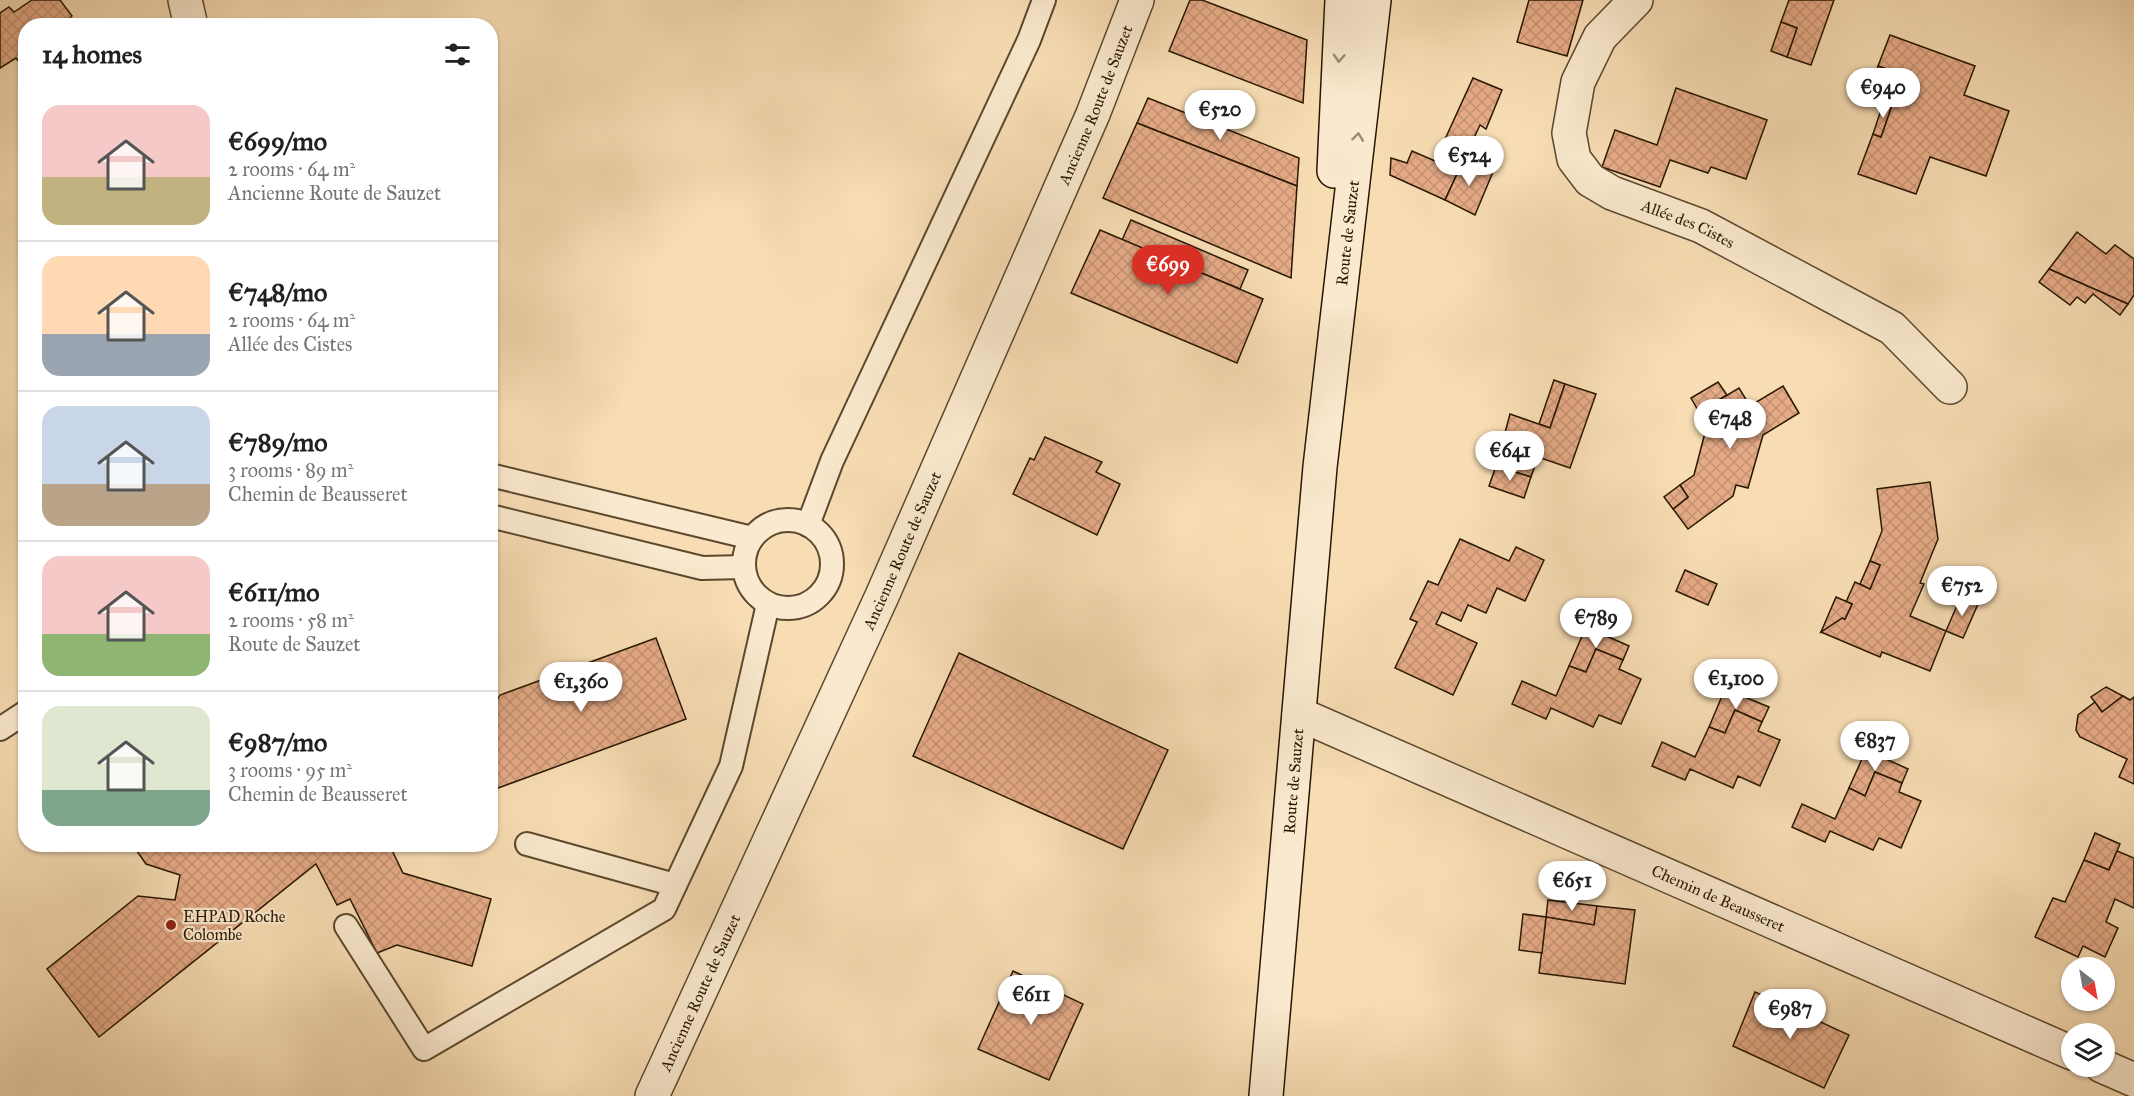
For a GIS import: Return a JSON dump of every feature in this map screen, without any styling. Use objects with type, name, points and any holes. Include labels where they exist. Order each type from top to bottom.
[{"type":"street","points":[[185,0],[189,18]]},
{"type":"street","name":"Ancienne Route de Sauzet","points":[[652,1096],[882,596],[1093,114],[1137,0]]},
{"type":"street","name":"Route de Sauzet","points":[[1320,467],[1342,0]]},
{"type":"street","name":"Route de Sauzet","points":[[1266,1096],[1320,467],[1374,0]]},
{"type":"street","name":"Allée des Cistes","points":[[1636,0],[1600,37],[1578,82],[1569,133],[1574,159],[1590,180],[1611,193],[1701,226],[1892,328],[1950,387]]},
{"type":"street","name":"Chemin de Beausseret","points":[[1299,714],[2061,1048]]},
{"type":"street","points":[[2115,1072],[2134,1080]]},
{"type":"lane","points":[[808,525],[832,461],[1029,40],[1044,0]]},
{"type":"lane","points":[[498,477],[752,538]]},
{"type":"lane","points":[[498,518],[702,568],[744,567]]},
{"type":"lane","points":[[793,521],[808,525],[820,534],[829,547],[832,562],[830,577],[823,590],[812,601],[798,607],[783,608],[768,604],[756,595],[747,582],[744,567],[746,552],[752,538],[764,527],[778,522],[793,521]]},
{"type":"lane","points":[[346,926],[424,1049],[664,909],[731,766],[768,604]]},
{"type":"lane","points":[[0,729],[18,717]]},
{"type":"lane","points":[[527,844],[675,885]]},
{"type":"building","points":[[32,0],[60,0],[72,16],[70,18],[18,18],[18,61],[16,58],[0,68],[0,13],[9,7],[14,12]]},
{"type":"building","points":[[1190,0],[1202,0],[1307,40],[1303,103],[1169,51]]},
{"type":"building","points":[[1529,0],[1583,0],[1567,56],[1517,42]]},
{"type":"building","points":[[1789,0],[1834,0],[1811,65],[1787,57],[1797,28],[1781,22]]},
{"type":"building","points":[[1781,22],[1797,28],[1787,57],[1771,51]]},
{"type":"building","points":[[1890,35],[1975,66],[1964,95],[2009,111],[1986,176],[1930,157],[1916,194],[1858,174],[1873,134],[1881,137],[1892,105],[1884,101],[1895,72],[1878,66]]},
{"type":"building","points":[[1878,66],[1895,72],[1884,101],[1868,96]]},
{"type":"building","points":[[1473,78],[1502,90],[1486,129],[1480,125],[1445,200],[1390,175],[1391,158],[1407,163],[1412,151],[1435,161]]},
{"type":"building","points":[[1676,88],[1767,120],[1746,179],[1711,167],[1708,173],[1670,160],[1660,187],[1602,167],[1615,130],[1657,145]]},
{"type":"building","points":[[1148,98],[1299,158],[1297,186],[1137,123]]},
{"type":"building","points":[[1884,101],[1892,105],[1881,137],[1873,134]]},
{"type":"building","points":[[1137,123],[1297,186],[1291,278],[1103,198]]},
{"type":"building","points":[[1464,159],[1493,172],[1475,215],[1445,200]]},
{"type":"building","points":[[1131,220],[1248,270],[1240,289],[1122,240]]},
{"type":"building","points":[[1100,230],[1263,299],[1237,363],[1071,293]]},
{"type":"building","points":[[2077,232],[2106,254],[2115,245],[2134,259],[2134,295],[2128,304],[2049,269]]},
{"type":"building","points":[[2049,269],[2128,304],[2120,315],[2093,294],[2085,303],[2077,297],[2070,305],[2039,282]]},
{"type":"building","points":[[1554,380],[1565,384],[1550,428],[1539,424]]},
{"type":"building","points":[[1718,382],[1727,395],[1699,412],[1691,398]]},
{"type":"building","points":[[1565,384],[1596,394],[1570,468],[1538,457],[1531,477],[1496,466],[1510,414],[1550,428]]},
{"type":"building","points":[[1783,386],[1799,413],[1763,435],[1748,488],[1736,485],[1733,496],[1688,529],[1673,509],[1688,497],[1680,485],[1694,475],[1707,425],[1699,412],[1739,388],[1750,406]]},
{"type":"building","points":[[1045,437],[1102,462],[1096,472],[1120,484],[1097,535],[1013,494],[1030,458],[1034,460]]},
{"type":"building","points":[[1496,466],[1531,477],[1524,498],[1489,486]]},
{"type":"building","points":[[1930,482],[1938,539],[1920,583],[1924,584],[1910,616],[1946,631],[1930,671],[1882,652],[1880,657],[1821,632],[1842,618],[1845,619],[1852,604],[1846,602],[1855,582],[1870,589],[1880,565],[1870,561],[1882,531],[1877,489]]},
{"type":"building","points":[[1680,485],[1688,497],[1673,509],[1664,497]]},
{"type":"building","points":[[1460,539],[1509,561],[1516,547],[1544,560],[1525,601],[1497,588],[1486,613],[1468,605],[1461,621],[1442,612],[1436,624],[1477,643],[1453,695],[1395,668],[1417,622],[1410,619],[1428,581],[1438,585]]},
{"type":"building","points":[[1870,561],[1880,565],[1870,589],[1860,584]]},
{"type":"building","points":[[1685,570],[1717,584],[1708,605],[1676,591]]},
{"type":"building","points":[[1961,596],[1978,604],[1963,638],[1946,631]]},
{"type":"building","points":[[1836,597],[1852,604],[1845,619],[1842,618],[1821,632]]},
{"type":"building","points":[[1586,627],[1629,646],[1623,660],[1596,649],[1586,672],[1569,666]]},
{"type":"building","points":[[656,638],[686,719],[498,788],[498,699],[500,695]]},
{"type":"building","points":[[1596,649],[1623,660],[1619,669],[1641,679],[1621,724],[1599,715],[1593,727],[1551,708],[1546,719],[1512,704],[1522,681],[1556,696],[1569,666],[1586,672]]},
{"type":"building","points":[[959,653],[1168,750],[1123,849],[913,756]]},
{"type":"building","points":[[2106,687],[2123,696],[2102,712],[2091,697]]},
{"type":"building","points":[[1725,689],[1769,707],[1762,722],[1735,710],[1725,733],[1709,727]]},
{"type":"building","points":[[2123,696],[2130,700],[2134,697],[2134,784],[2119,777],[2127,759],[2080,737],[2076,730],[2078,715],[2095,702],[2102,712]]},
{"type":"building","points":[[1735,710],[1762,722],[1758,731],[1780,740],[1760,786],[1738,776],[1733,788],[1690,769],[1685,780],[1652,766],[1662,742],[1695,757],[1709,727],[1725,733]]},
{"type":"building","points":[[1866,750],[1908,769],[1902,783],[1875,772],[1865,796],[1849,788]]},
{"type":"building","points":[[1875,772],[1902,783],[1899,792],[1921,801],[1901,848],[1879,838],[1873,850],[1830,831],[1825,842],[1792,827],[1802,804],[1835,819],[1849,788],[1865,796]]},
{"type":"building","points":[[2095,833],[2120,844],[2109,870],[2084,860]]},
{"type":"building","points":[[2117,851],[2134,858],[2134,908],[2115,899],[2106,922],[2118,928],[2105,957],[2083,946],[2078,957],[2035,937],[2053,898],[2065,902],[2084,860],[2109,870]]},
{"type":"building","name":"EHPAD Roche Colombe","points":[[138,852],[393,852],[403,873],[491,899],[472,966],[397,945],[377,953],[350,899],[337,905],[316,864],[99,1037],[47,969],[138,896],[175,900],[180,875],[146,864]]},
{"type":"building","points":[[1548,900],[1597,906],[1594,925],[1546,917]]},
{"type":"building","points":[[1597,906],[1635,910],[1625,984],[1539,973],[1546,917],[1594,925]]},
{"type":"building","points":[[1523,914],[1546,917],[1542,953],[1519,950]]},
{"type":"building","points":[[1013,971],[1083,1004],[1049,1080],[978,1049]]},
{"type":"building","points":[[1755,992],[1849,1035],[1824,1088],[1733,1046]]},
{"type":"place","name":"EHPAD Roche Colombe","points":[[171,925]]}]
